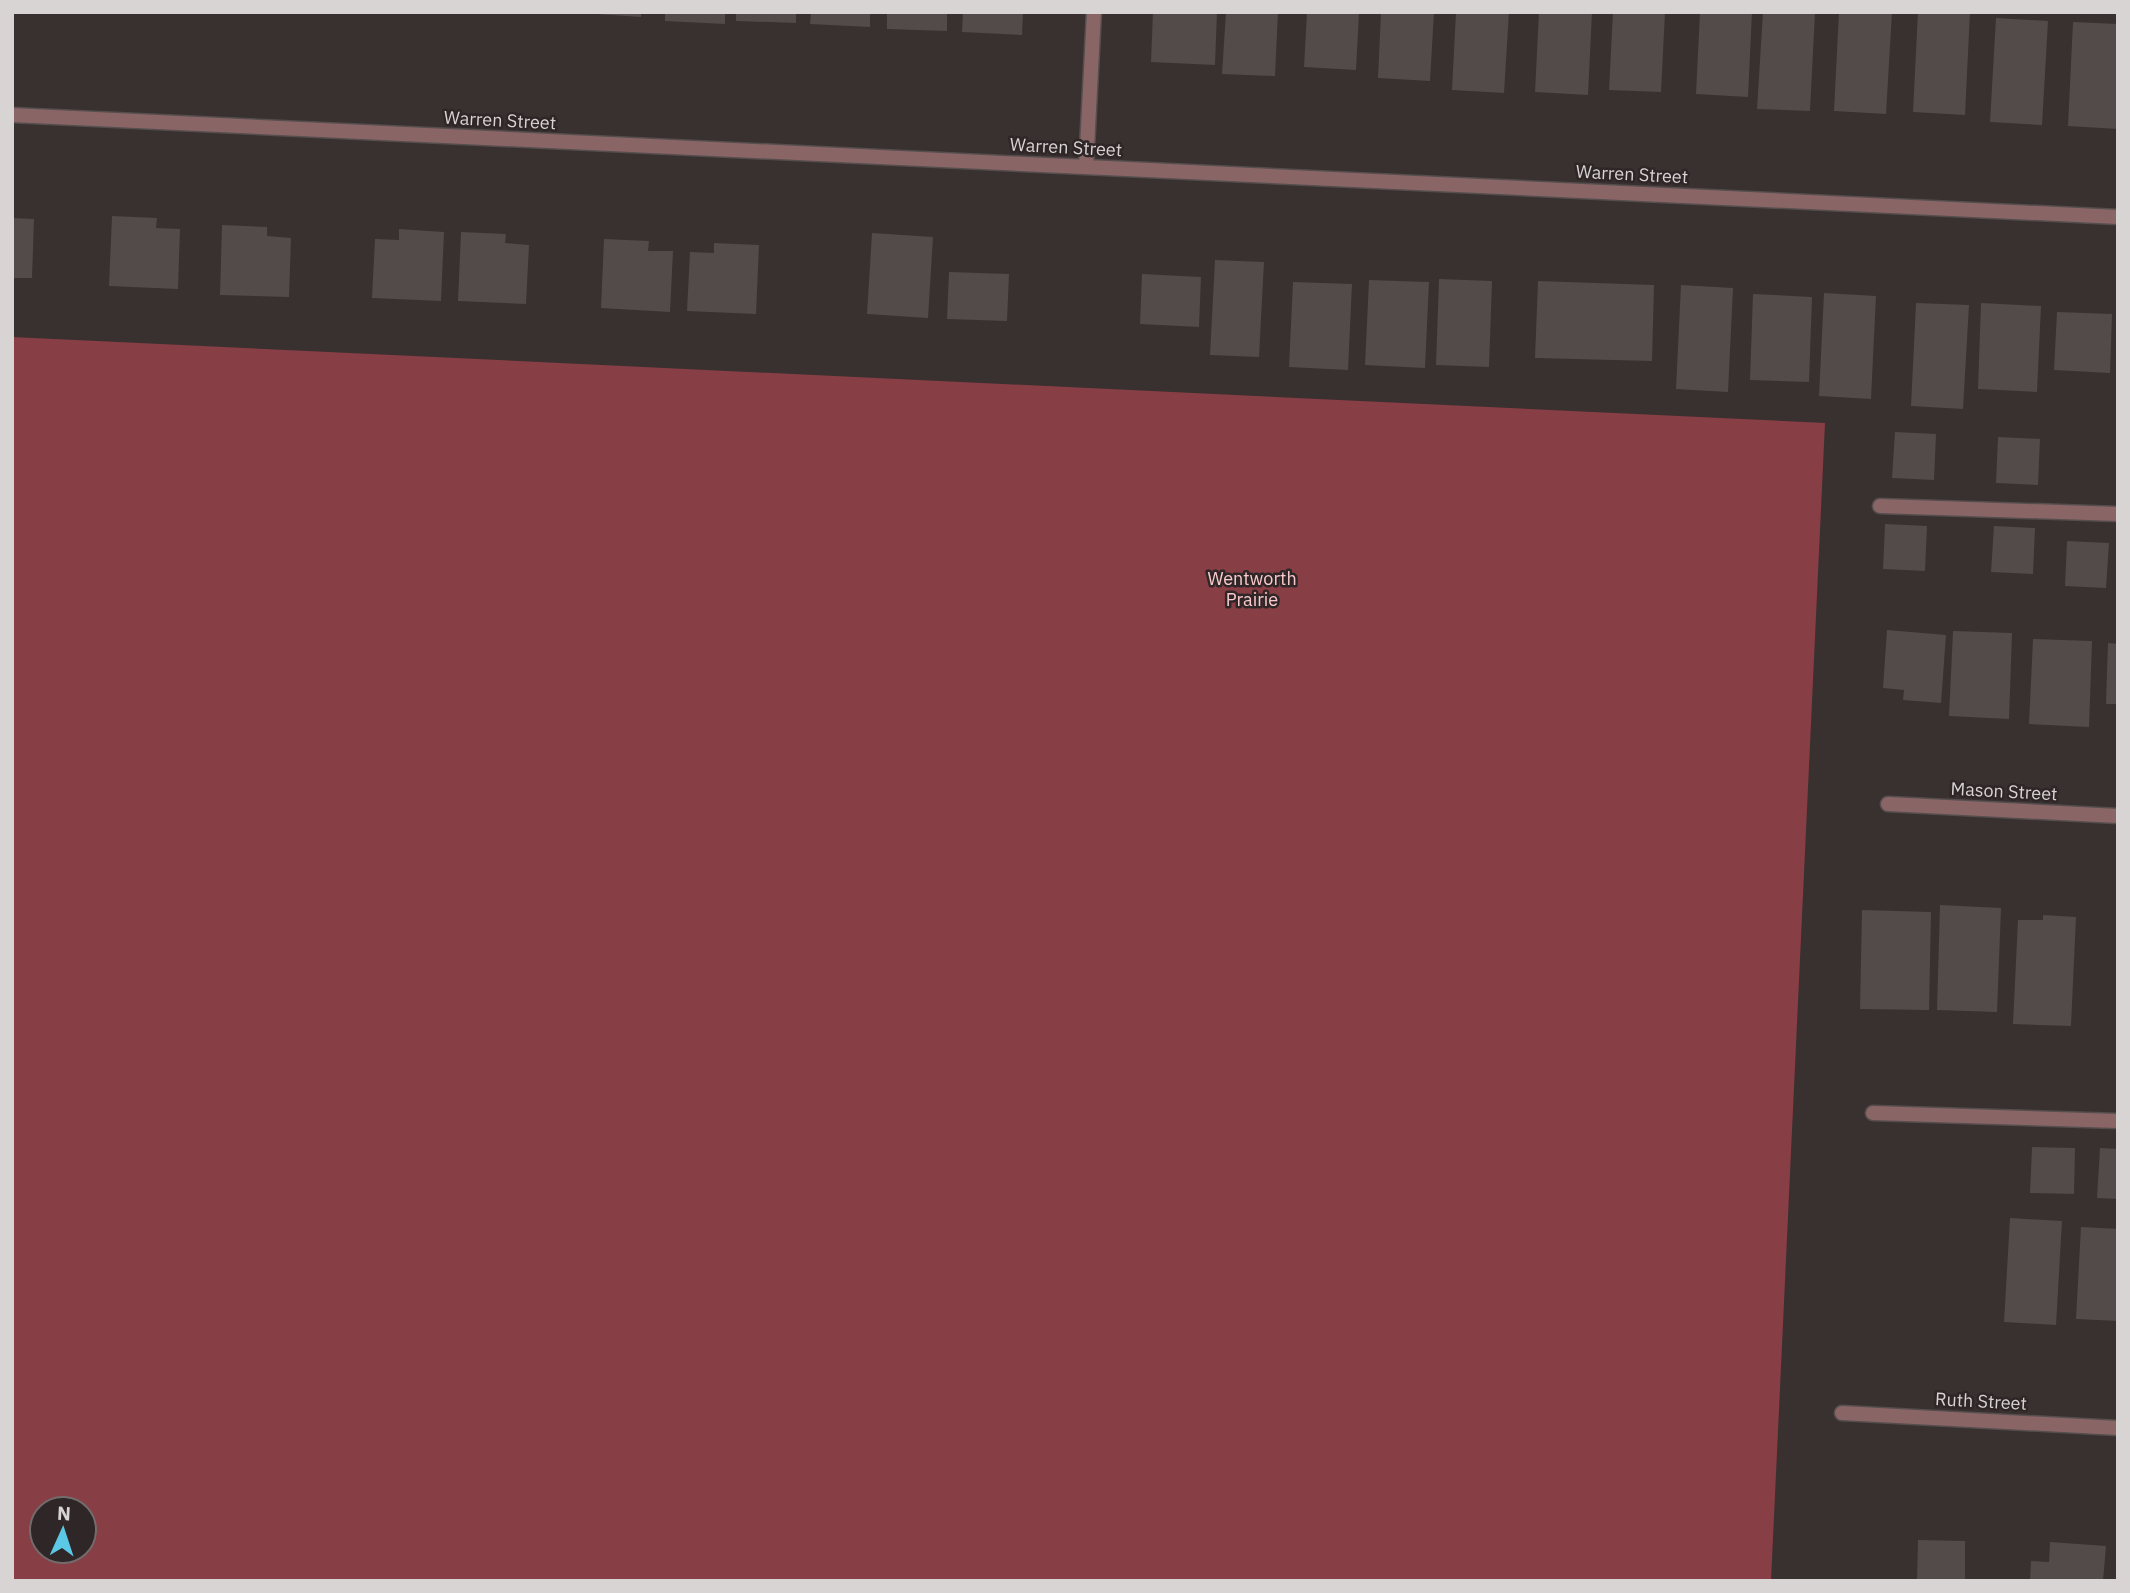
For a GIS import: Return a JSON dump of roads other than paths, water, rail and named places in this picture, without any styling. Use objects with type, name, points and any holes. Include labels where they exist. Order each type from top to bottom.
[{"type":"street","points":[[1086,167],[1094,12]]},
{"type":"street","name":"Warren Street","points":[[12,115],[2118,217]]},
{"type":"street","points":[[1880,506],[2118,514]]},
{"type":"street","name":"Mason Street","points":[[1888,804],[2118,816]]},
{"type":"street","points":[[1872,1113],[2118,1121]]},
{"type":"street","name":"Ruth Street","points":[[1842,1413],[2118,1427]]},
{"type":"park label","name":"Wentworth Prairie","points":[[1252,588]]}]
